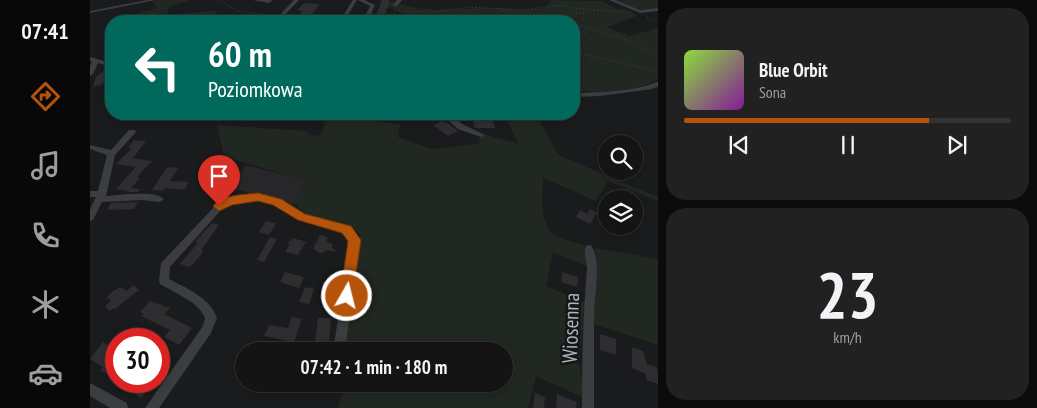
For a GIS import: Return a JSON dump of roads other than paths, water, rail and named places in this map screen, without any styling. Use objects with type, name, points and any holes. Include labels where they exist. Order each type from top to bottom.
[{"type":"street","points":[[90,12],[154,0]]},
{"type":"street","points":[[255,0],[271,0]]},
{"type":"street","points":[[282,15],[297,0]]},
{"type":"street","points":[[346,15],[355,0]]},
{"type":"street","points":[[360,0],[373,5],[369,15]]},
{"type":"street","points":[[395,5],[400,0]]},
{"type":"street","points":[[611,0],[640,12],[658,9]]},
{"type":"street","points":[[90,59],[105,63]]},
{"type":"street","points":[[90,74],[97,61]]},
{"type":"street","points":[[580,95],[652,87],[658,83]]},
{"type":"street","points":[[452,120],[461,127],[481,135]]},
{"type":"street","points":[[90,218],[101,196],[111,154],[132,132]]},
{"type":"street","points":[[90,147],[110,152],[111,154]]},
{"type":"street","points":[[90,194],[160,199]]},
{"type":"street","points":[[151,408],[206,329],[211,318],[209,310],[164,282],[165,266],[189,237],[219,206],[230,201],[258,197],[277,202],[302,217],[346,230],[350,233],[355,240],[340,342]]},
{"type":"street","name":"Wiosenna","points":[[588,408],[589,311],[592,264],[589,249]]},
{"type":"street","points":[[90,389],[122,408]]}]
